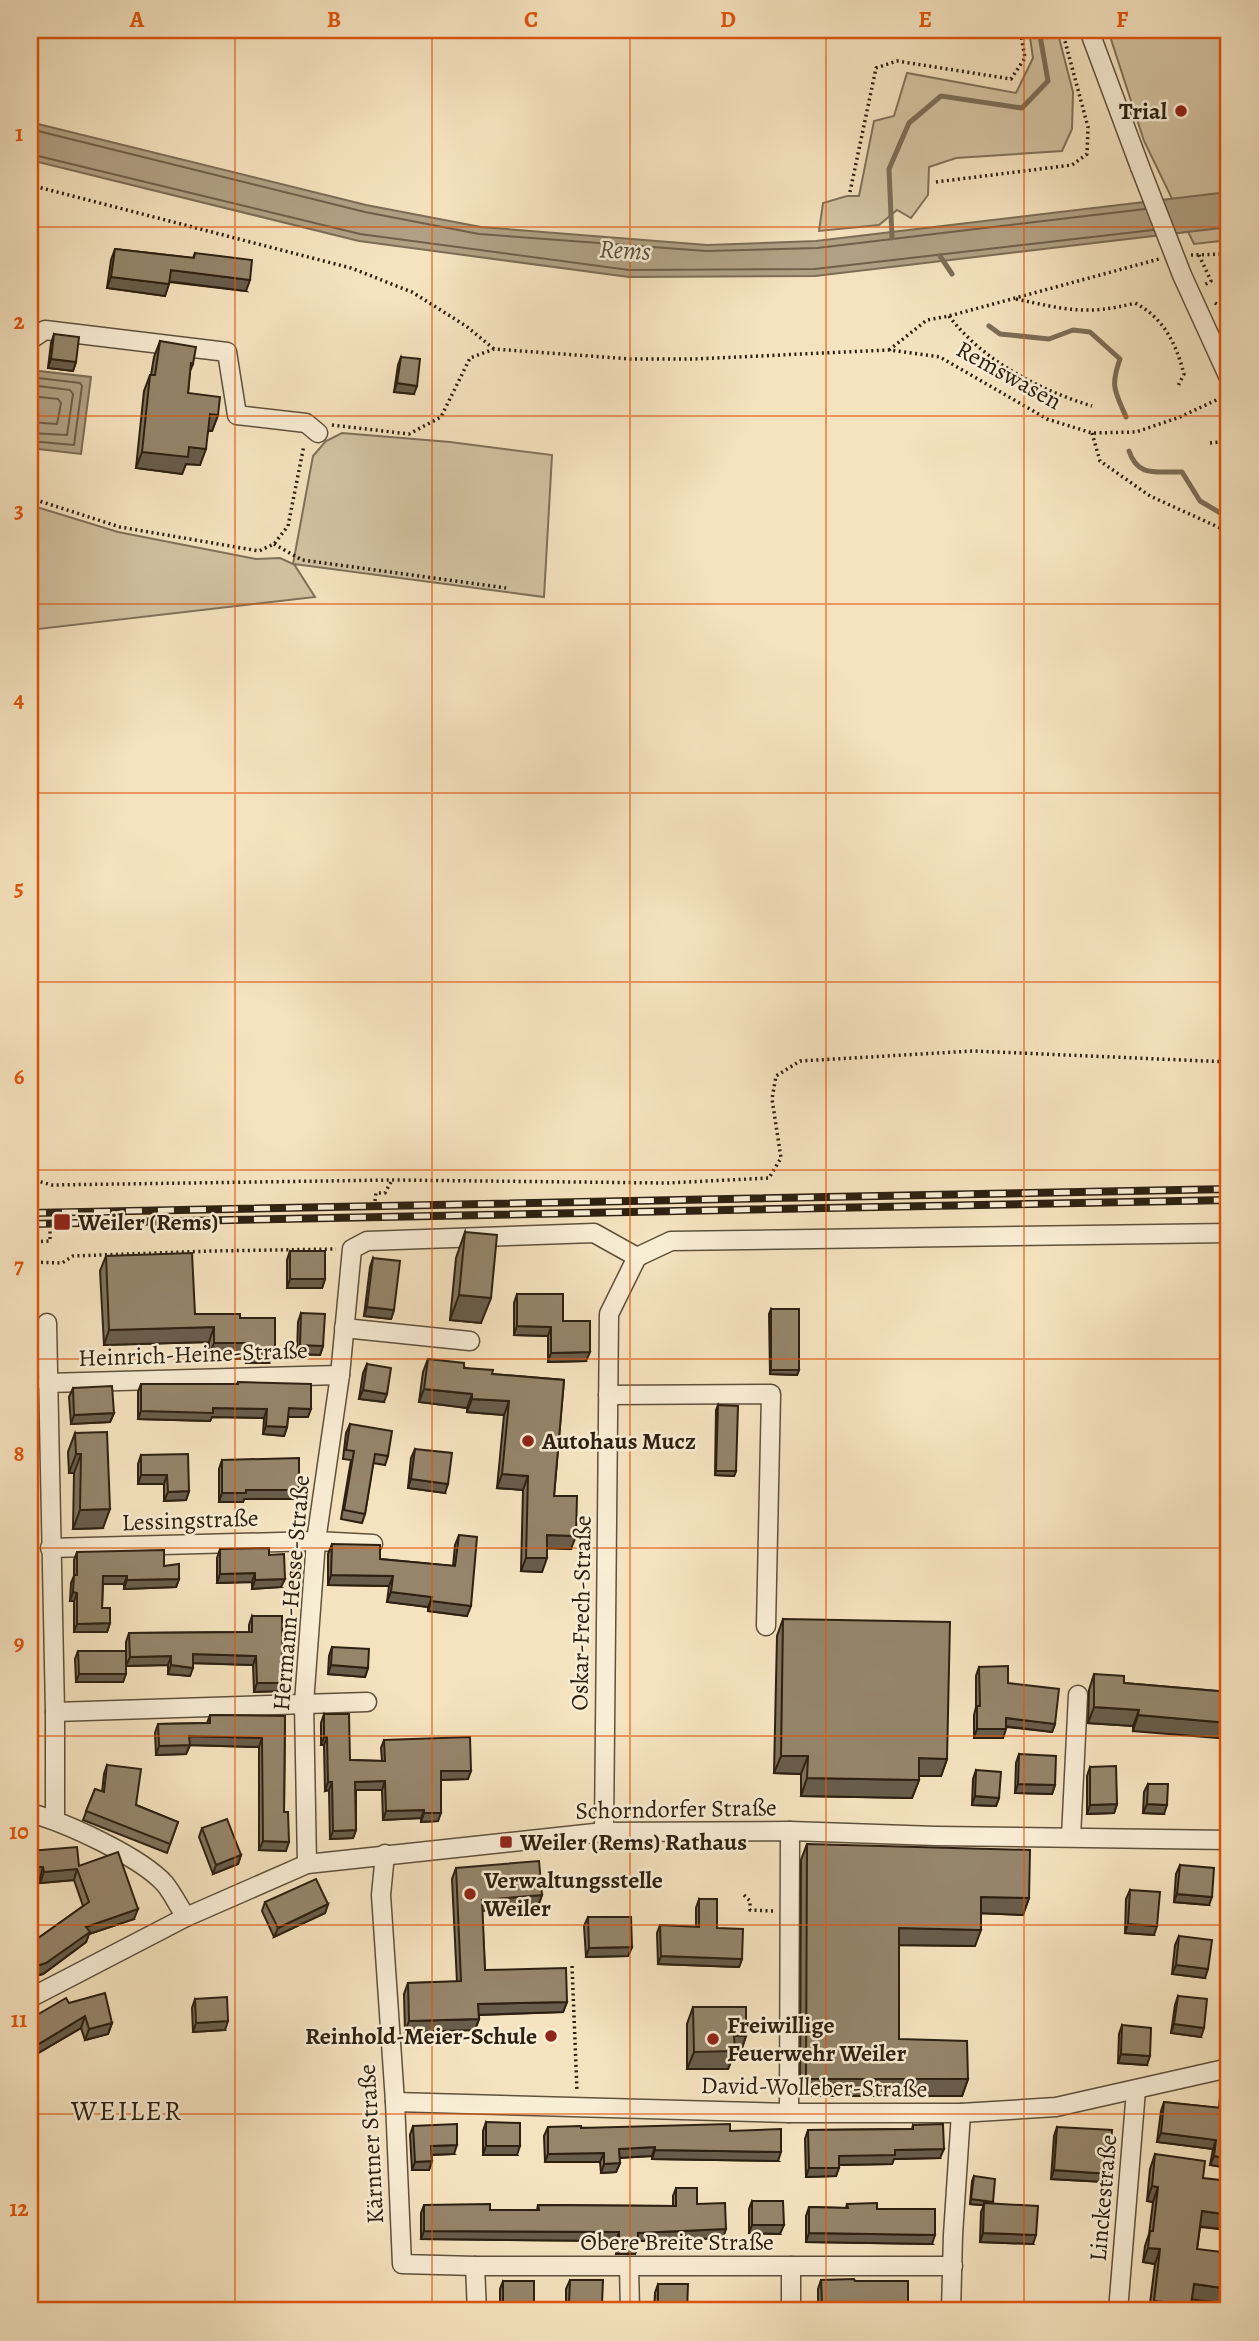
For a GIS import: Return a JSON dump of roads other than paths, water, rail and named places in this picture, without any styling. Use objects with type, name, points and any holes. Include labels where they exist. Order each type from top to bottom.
[{"type":"street","points":[[1089,30],[1182,275],[1229,378]]},
{"type":"street","points":[[30,340],[44,330],[227,352],[237,415],[306,423],[318,433]]},
{"type":"street","name":"Hermann-Hesse-Straße","points":[[307,1864],[304,1703],[316,1541],[340,1375],[352,1249],[367,1241],[594,1233],[637,1257]]},
{"type":"street","points":[[637,1257],[671,1241],[1229,1233]]},
{"type":"street","name":"Oskar-Frech-Straße","points":[[604,1832],[609,1314],[637,1257]]},
{"type":"street","points":[[47,1323],[55,1819]]},
{"type":"street","points":[[344,1328],[470,1341]]},
{"type":"street","name":"Heinrich-Heine-Straße","points":[[47,1383],[340,1375]]},
{"type":"street","points":[[608,1395],[771,1394],[766,1626]]},
{"type":"street","name":"Lessingstraße","points":[[50,1548],[316,1541],[373,1544]]},
{"type":"street","points":[[1071,1838],[1078,1695]]},
{"type":"street","points":[[55,1712],[367,1702]]},
{"type":"street","points":[[30,1813],[55,1819],[141,1863],[166,1885],[186,1917]]},
{"type":"street","points":[[789,2113],[790,1831]]},
{"type":"street","name":"Schorndorfer Straße","points":[[30,1998],[186,1917],[307,1864],[604,1832],[790,1831],[1229,1840]]},
{"type":"street","name":"Kärntner Straße","points":[[385,1854],[381,1895],[395,2102],[401,2264]]},
{"type":"street","name":"David-Wolleber-Straße","points":[[395,2102],[789,2113],[961,2113],[1056,2107],[1229,2068]]},
{"type":"street","name":"Linckestraße","points":[[1118,2311],[1136,2090]]},
{"type":"street","points":[[951,2311],[961,2113]]},
{"type":"street","name":"Obere Breite Straße","points":[[401,2264],[953,2266]]},
{"type":"street","points":[[475,2266],[477,2311]]},
{"type":"street","points":[[629,2266],[630,2311]]},
{"type":"street","points":[[791,2266],[791,2311]]},
{"type":"water","name":"Rems","points":[[30,122],[366,205],[481,227],[707,245],[816,241],[1229,192],[1229,227],[815,276],[629,277],[359,241],[30,160]]},
{"type":"water","points":[[30,370],[91,377],[81,454],[30,448]]},
{"type":"waterway","points":[[892,238],[889,169],[909,123],[941,96],[1022,108],[1048,81],[1039,30]]},
{"type":"waterway","points":[[940,256],[952,274]]},
{"type":"waterway","points":[[989,326],[1000,334],[1049,339],[1073,330],[1090,332],[1120,359],[1115,376],[1115,389],[1126,417]]},
{"type":"waterway","points":[[1129,451],[1133,460],[1143,469],[1182,472],[1200,501],[1229,518]]},
{"type":"railway","points":[[30,1213],[1229,1189]]},
{"type":"railway","points":[[30,1224],[1229,1200]]},
{"type":"place","name":"Trial","points":[[1181,111]]},
{"type":"place","name":"Weiler (Rems)","points":[[62,1222]]},
{"type":"place","name":"Autohaus Mucz","points":[[528,1441]]},
{"type":"place","name":"Weiler (Rems) Rathaus","points":[[506,1842]]},
{"type":"place","name":"Verwaltungsstelle Weiler","points":[[470,1894]]},
{"type":"place","name":"Reinhold-Meier-Schule","points":[[551,2036]]},
{"type":"place","name":"Freiwillige Feuerwehr Weiler","points":[[713,2039]]},
{"type":"district","name":"WEILER","points":[[127,2111]]}]
